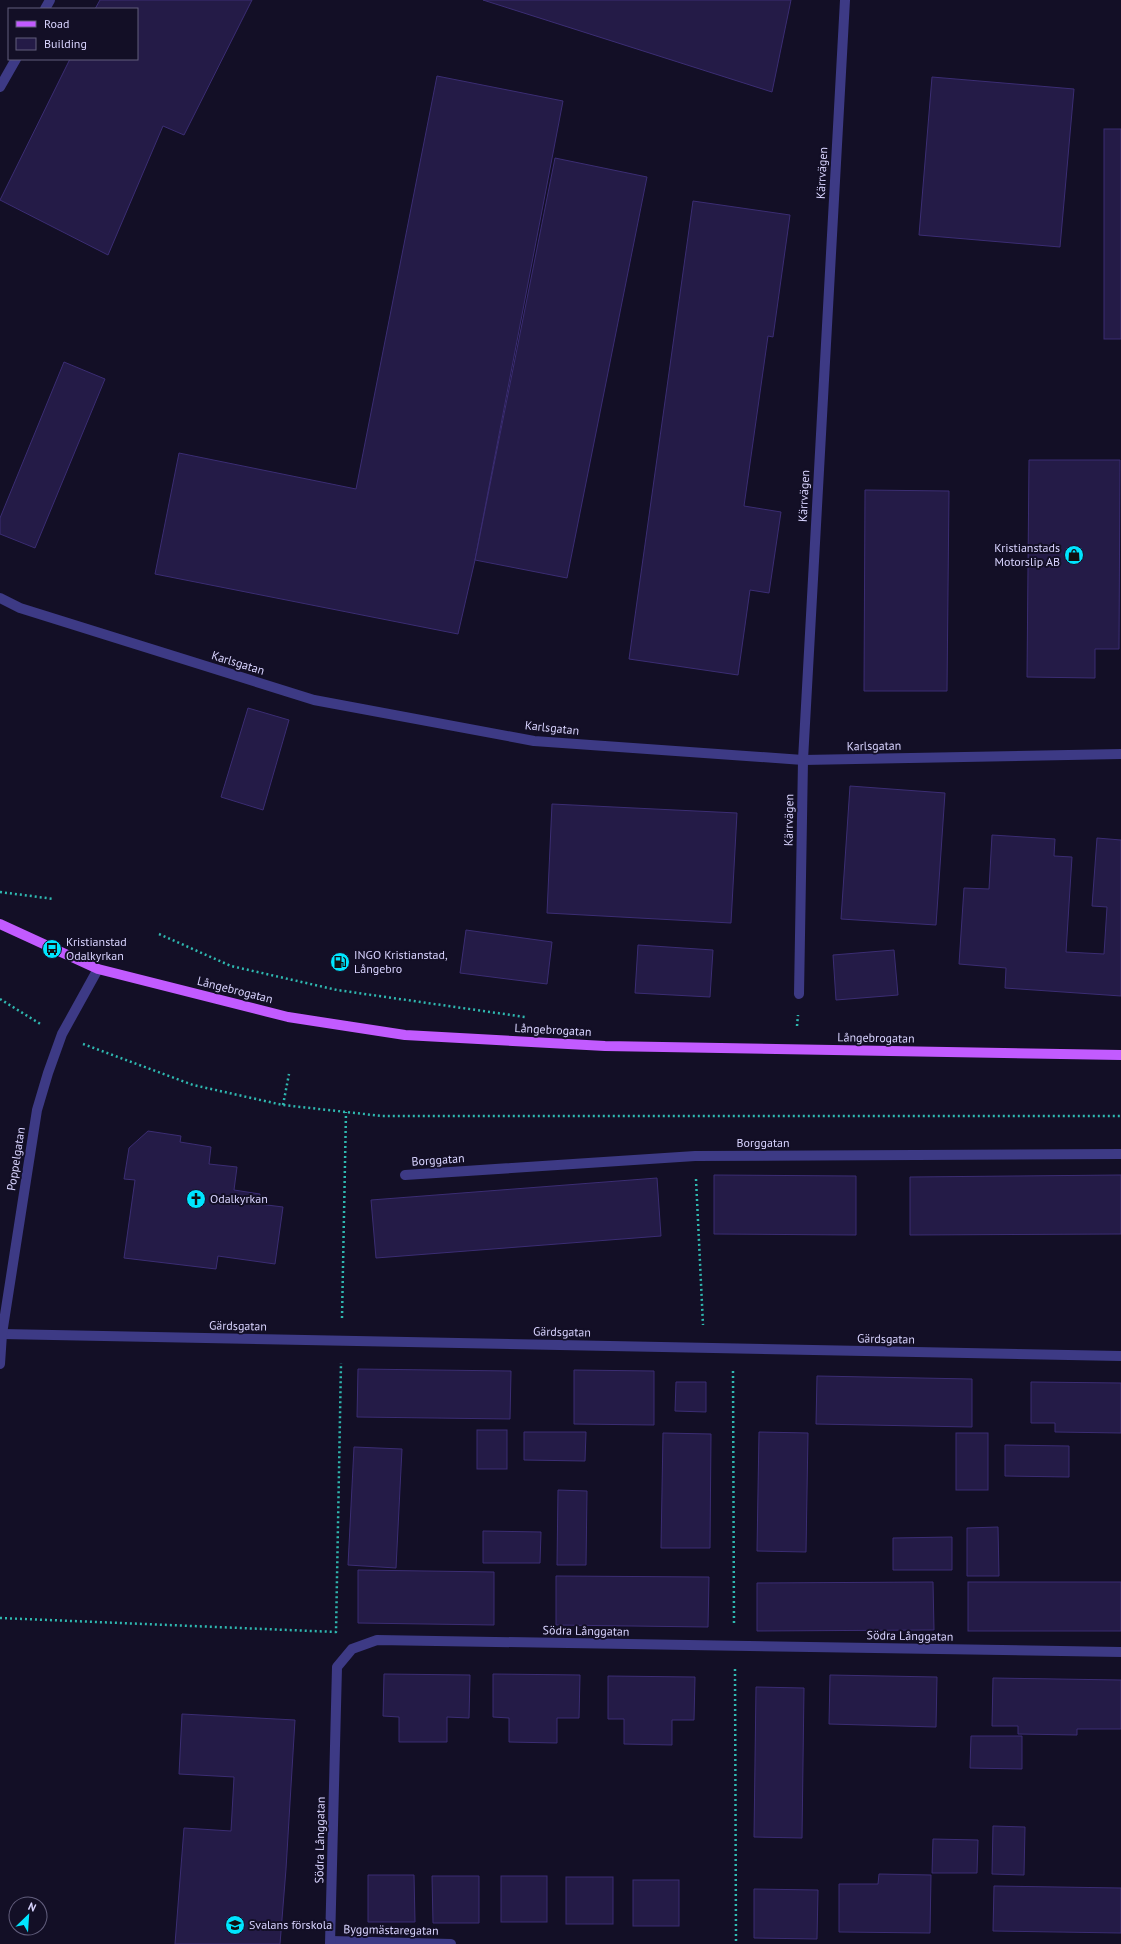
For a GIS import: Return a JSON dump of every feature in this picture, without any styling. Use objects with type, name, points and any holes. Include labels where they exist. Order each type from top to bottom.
[{"type":"main road","name":"Långebrogatan","points":[[0,924],[98,969],[288,1017],[405,1035],[605,1046],[1121,1055]]},
{"type":"street","name":"Kärrvägen","points":[[799,994],[803,760],[845,0]]},
{"type":"street","points":[[0,87],[15,60]]},
{"type":"street","name":"Karlsgatan","points":[[0,598],[20,608],[314,700],[534,741],[803,760],[1121,754]]},
{"type":"street","name":"Poppelgatan","points":[[0,1364],[2,1334],[37,1110],[62,1034],[98,969]]},
{"type":"street","name":"Borggatan","points":[[405,1175],[695,1156],[1121,1154]]},
{"type":"street","name":"Gärdsgatan","points":[[2,1334],[1121,1356]]},
{"type":"street","name":"Södra Långgatan","points":[[330,1943],[338,1667],[352,1649],[377,1640],[1121,1652]]},
{"type":"street","name":"Byggmästaregatan","points":[[330,1943],[452,1944]]},
{"type":"path","points":[[0,892],[54,899]]},
{"type":"path","points":[[159,934],[230,966],[337,990],[530,1017]]},
{"type":"path","points":[[0,999],[33,1021],[102,1052],[193,1085],[283,1105],[382,1116],[1121,1116]]},
{"type":"path","points":[[283,1105],[289,1074]]},
{"type":"path","points":[[0,1618],[336,1632],[346,1112]]},
{"type":"path","points":[[695,1156],[704,1348]]},
{"type":"building","points":[[100,0],[252,0],[184,135],[163,126],[108,255],[0,200],[70,60],[138,60],[138,8],[96,8]]},
{"type":"building","points":[[483,0],[791,0],[772,92]]},
{"type":"building","points":[[437,76],[563,101],[475,560],[458,634],[155,574],[179,453],[356,489]]},
{"type":"building","points":[[932,77],[1074,89],[1060,247],[919,235]]},
{"type":"building","points":[[1104,129],[1121,129],[1121,339],[1104,339]]},
{"type":"building","points":[[555,158],[647,177],[567,578],[475,560]]},
{"type":"building","points":[[693,201],[790,215],[773,337],[768,336],[744,506],[781,512],[769,593],[750,590],[738,675],[629,659]]},
{"type":"building","points":[[64,362],[105,379],[35,548],[0,534],[0,518]]},
{"type":"building","name":"Kristianstads Motorslip AB","points":[[1029,460],[1120,460],[1119,649],[1095,649],[1095,678],[1027,677]]},
{"type":"building","points":[[865,490],[949,491],[947,691],[864,691]]},
{"type":"building","points":[[248,708],[289,720],[263,810],[221,797]]},
{"type":"building","points":[[850,786],[945,793],[936,925],[841,919]]},
{"type":"building","points":[[552,804],[737,813],[731,923],[547,913]]},
{"type":"building","points":[[992,835],[1055,839],[1054,856],[1072,857],[1066,952],[1104,954],[1107,907],[1092,906],[1097,838],[1121,840],[1121,996],[1005,988],[1006,968],[959,964],[964,888],[989,889]]},
{"type":"building","points":[[466,930],[552,942],[547,984],[460,973]]},
{"type":"building","points":[[638,945],[713,950],[710,997],[635,993]]},
{"type":"building","points":[[894,950],[898,995],[836,1000],[833,955]]},
{"type":"building","name":"Odalkyrkan","points":[[148,1131],[181,1136],[180,1142],[211,1147],[209,1164],[237,1167],[234,1190],[260,1194],[259,1204],[283,1207],[275,1264],[218,1256],[216,1269],[124,1258],[135,1180],[124,1179],[129,1148]]},
{"type":"building","points":[[714,1175],[856,1176],[856,1235],[714,1234]]},
{"type":"building","points":[[1121,1175],[1121,1234],[910,1235],[910,1177]]},
{"type":"building","points":[[657,1178],[661,1236],[376,1258],[371,1200]]},
{"type":"building","points":[[358,1369],[511,1371],[510,1419],[357,1417]]},
{"type":"building","points":[[574,1370],[654,1371],[654,1425],[574,1424]]},
{"type":"building","points":[[817,1376],[972,1379],[972,1427],[816,1424]]},
{"type":"building","points":[[676,1382],[706,1382],[706,1412],[675,1411]]},
{"type":"building","points":[[1031,1382],[1121,1383],[1121,1433],[1055,1432],[1055,1423],[1031,1423]]},
{"type":"building","points":[[477,1430],[507,1430],[507,1469],[477,1469]]},
{"type":"building","points":[[524,1432],[586,1432],[585,1461],[524,1460]]},
{"type":"building","points":[[759,1432],[808,1433],[806,1552],[757,1551]]},
{"type":"building","points":[[663,1433],[711,1434],[710,1548],[661,1548]]},
{"type":"building","points":[[956,1433],[988,1433],[988,1490],[956,1490]]},
{"type":"building","points":[[1005,1445],[1069,1446],[1069,1477],[1005,1476]]},
{"type":"building","points":[[354,1447],[402,1449],[396,1568],[348,1565]]},
{"type":"building","points":[[558,1490],[587,1491],[586,1565],[557,1565]]},
{"type":"building","points":[[998,1527],[999,1576],[967,1576],[967,1528]]},
{"type":"building","points":[[483,1531],[541,1532],[540,1563],[483,1563]]},
{"type":"building","points":[[952,1537],[952,1570],[893,1570],[893,1538]]},
{"type":"building","points":[[358,1570],[494,1572],[494,1625],[358,1623]]},
{"type":"building","points":[[556,1576],[709,1577],[708,1627],[556,1625]]},
{"type":"building","points":[[933,1582],[934,1630],[757,1631],[757,1583]]},
{"type":"building","points":[[968,1582],[1121,1582],[1121,1631],[968,1631]]},
{"type":"building","points":[[384,1674],[470,1675],[469,1718],[447,1717],[447,1742],[399,1742],[399,1717],[383,1716]]},
{"type":"building","points":[[493,1674],[580,1675],[579,1718],[557,1718],[557,1743],[509,1742],[509,1718],[493,1717]]},
{"type":"building","points":[[830,1675],[937,1677],[936,1727],[829,1724]]},
{"type":"building","points":[[608,1676],[695,1677],[694,1720],[672,1720],[672,1745],[624,1744],[624,1719],[608,1719]]},
{"type":"building","points":[[993,1678],[1121,1680],[1121,1729],[1077,1729],[1077,1735],[1018,1734],[1018,1726],[992,1726]]},
{"type":"building","points":[[756,1687],[804,1688],[802,1838],[754,1837]]},
{"type":"building","points":[[182,1714],[295,1720],[280,1944],[175,1944],[184,1828],[231,1831],[234,1777],[179,1774]]},
{"type":"building","points":[[971,1736],[1022,1736],[1022,1769],[970,1768]]},
{"type":"building","points":[[993,1826],[1025,1827],[1024,1875],[992,1874]]},
{"type":"building","points":[[933,1839],[978,1840],[977,1873],[932,1873]]},
{"type":"building","points":[[879,1874],[931,1875],[930,1933],[839,1932],[839,1884],[878,1884]]},
{"type":"building","points":[[368,1875],[414,1875],[415,1922],[368,1922]]},
{"type":"building","points":[[432,1876],[479,1876],[479,1923],[433,1923]]},
{"type":"building","points":[[501,1876],[547,1876],[547,1922],[501,1922]]},
{"type":"building","points":[[566,1877],[613,1877],[613,1924],[566,1924]]},
{"type":"building","points":[[633,1880],[679,1880],[679,1926],[633,1926]]},
{"type":"building","points":[[994,1886],[1121,1888],[1121,1933],[993,1931]]},
{"type":"building","points":[[754,1889],[818,1890],[817,1939],[754,1938]]},
{"type":"place","name":"Kristianstads Motorslip AB","points":[[1074,555]]},
{"type":"place","name":"Kristianstad Odalkyrkan","points":[[52,949]]},
{"type":"place","name":"INGO Kristianstad, Långebro","points":[[340,962]]},
{"type":"place","name":"Odalkyrkan","points":[[196,1199]]},
{"type":"place","name":"Svalans förskola","points":[[235,1925]]}]
